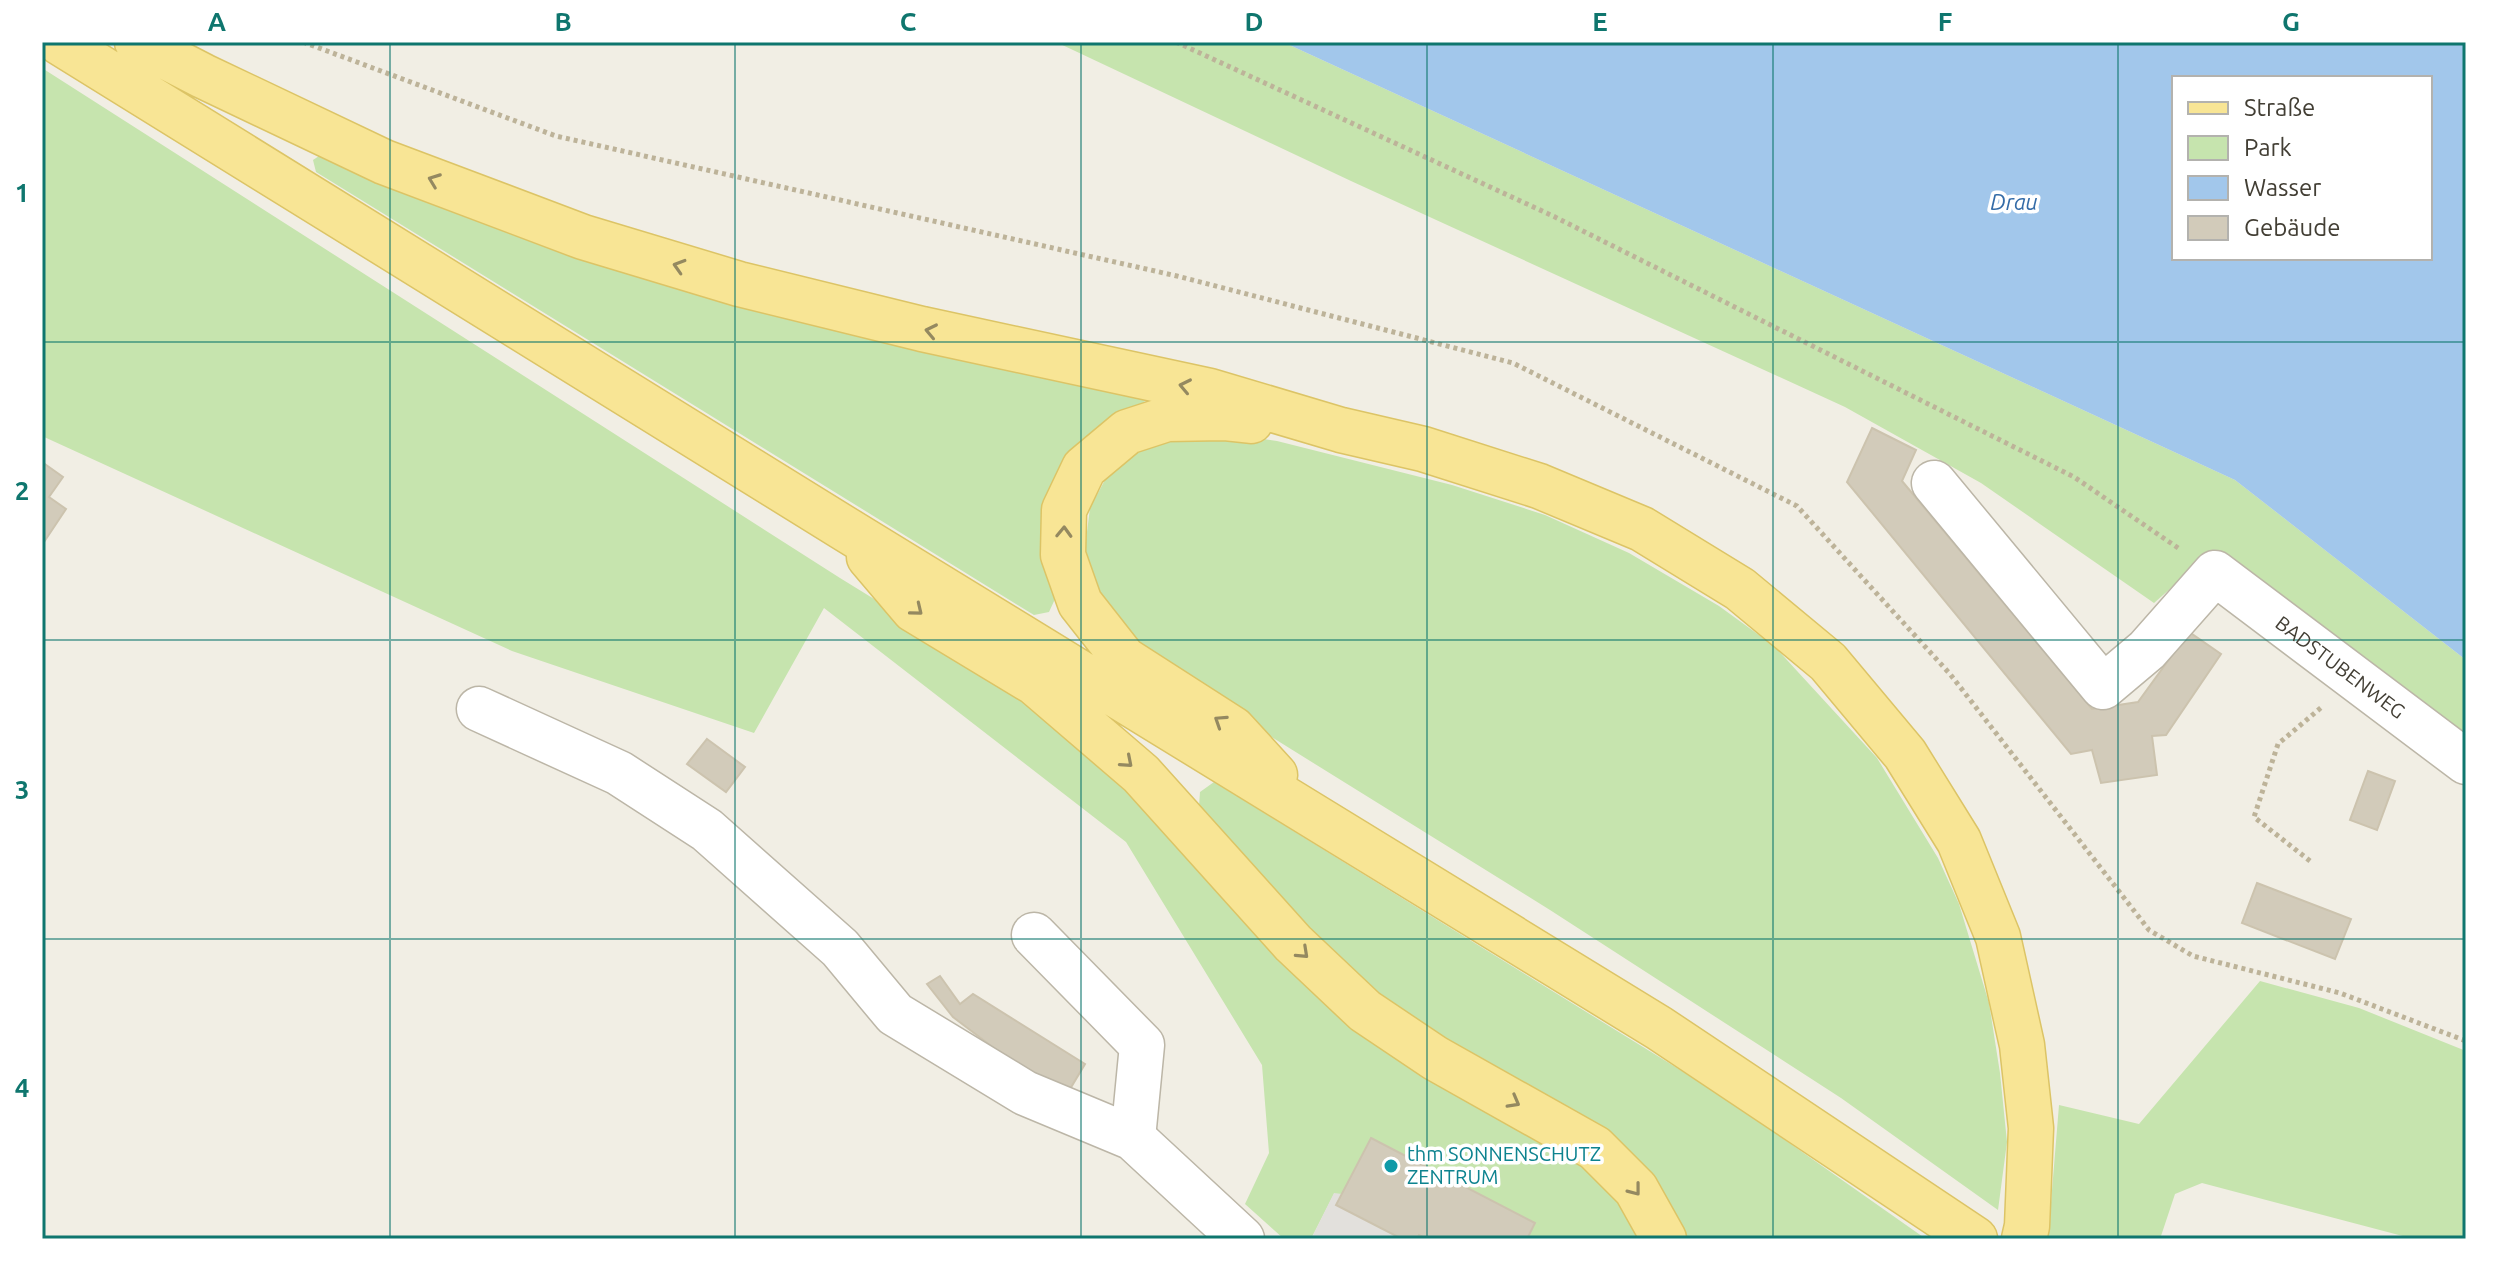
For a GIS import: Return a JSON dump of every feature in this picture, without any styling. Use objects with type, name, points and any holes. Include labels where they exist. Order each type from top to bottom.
[{"type":"main road","points":[[59,42],[1659,1028],[1975,1239]]},
{"type":"main road","points":[[137,42],[384,162],[583,237],[739,284],[922,329],[1210,391],[1341,430],[1423,449],[1539,486],[1642,529],[1740,589],[1828,662],[1905,754],[1959,841],[1998,937],[2022,1045],[2031,1128],[2024,1239]]},
{"type":"main road","points":[[1313,817],[1233,729],[1124,659],[1080,603],[1063,555],[1064,510],[1084,468],[1127,432],[1167,419],[1223,418],[1341,430]]},
{"type":"main road","points":[[847,530],[914,610],[1035,683],[1141,774],[1293,943],[1365,1011],[1435,1058],[1595,1148],[1636,1189],[1664,1239]]},
{"type":"street","points":[[1934,483],[2103,687],[2147,650],[2215,573]]},
{"type":"street","name":"BADSTUBENWEG","points":[[2215,573],[2466,762]]},
{"type":"street","points":[[479,709],[619,773],[707,830],[840,948],[895,1014],[1025,1093],[1133,1138],[1242,1239]]},
{"type":"street","points":[[1034,935],[1142,1045],[1133,1138]]},
{"type":"path","points":[[1176,42],[1553,216],[2074,477],[2215,573]]},
{"type":"path","points":[[2310,861],[2254,817],[2278,744],[2323,706],[2370,688]]},
{"type":"green space","points":[[1056,42],[1283,42],[2235,480],[2466,660],[2466,746],[2213,551],[2154,603],[1981,483],[1845,407]]},
{"type":"green space","points":[[42,68],[952,647],[1027,698],[1119,776],[1278,953],[1598,1162],[1647,1239],[1527,1239],[1534,1223],[1334,1194],[1311,1239],[1284,1239],[1245,1204],[1269,1153],[1262,1065],[1126,842],[824,608],[754,733],[512,651],[42,436]]},
{"type":"green space","points":[[325,152],[1142,393],[1145,400],[1143,407],[1045,531],[1048,578],[1055,599],[1049,612],[1034,615],[316,172],[313,160]]},
{"type":"green space","points":[[1199,430],[1277,441],[1452,485],[1545,515],[1629,553],[1719,606],[1774,646],[1877,758],[1938,858],[1959,904],[1989,1003],[2000,1073],[2007,1142],[1998,1210],[1841,1098],[1550,910],[1220,705],[1132,642],[1099,598],[1084,556],[1090,508],[1106,478],[1139,448]]},
{"type":"green space","points":[[1214,782],[1724,1097],[1926,1239],[1680,1239],[1508,1084],[1327,958],[1199,806],[1200,792]]},
{"type":"green space","points":[[2260,981],[2359,1008],[2466,1051],[2466,1239],[2414,1239],[2202,1183],[2175,1194],[2160,1239],[2048,1239],[2059,1105],[2139,1124]]},
{"type":"shaded area","points":[[1334,1193],[1342,1194],[1337,1205],[1402,1239],[1311,1239]]},
{"type":"water","name":"Drau","points":[[1283,42],[2466,42],[2466,660],[2235,480]]},
{"type":"building","points":[[1872,428],[1916,450],[1902,481],[2092,709],[2138,702],[2189,632],[2221,654],[2166,735],[2152,736],[2157,775],[2101,783],[2092,750],[2071,754],[1847,482]]},
{"type":"building","points":[[42,462],[63,477],[49,497],[66,509],[42,545]]},
{"type":"building","points":[[707,739],[745,767],[726,792],[687,764]]},
{"type":"building","points":[[2368,771],[2395,781],[2377,830],[2350,820]]},
{"type":"building","points":[[2257,883],[2351,919],[2335,959],[2242,923]]},
{"type":"building","points":[[940,976],[960,1004],[973,994],[1085,1064],[1067,1094],[1003,1055],[953,1017],[927,984]]},
{"type":"building","name":"thm SONNENSCHUTZ ZENTRUM","points":[[1371,1138],[1535,1223],[1527,1239],[1427,1239],[1419,1235],[1417,1239],[1402,1239],[1336,1205]]},
{"type":"place","name":"thm SONNENSCHUTZ ZENTRUM","points":[[1391,1166]]}]
